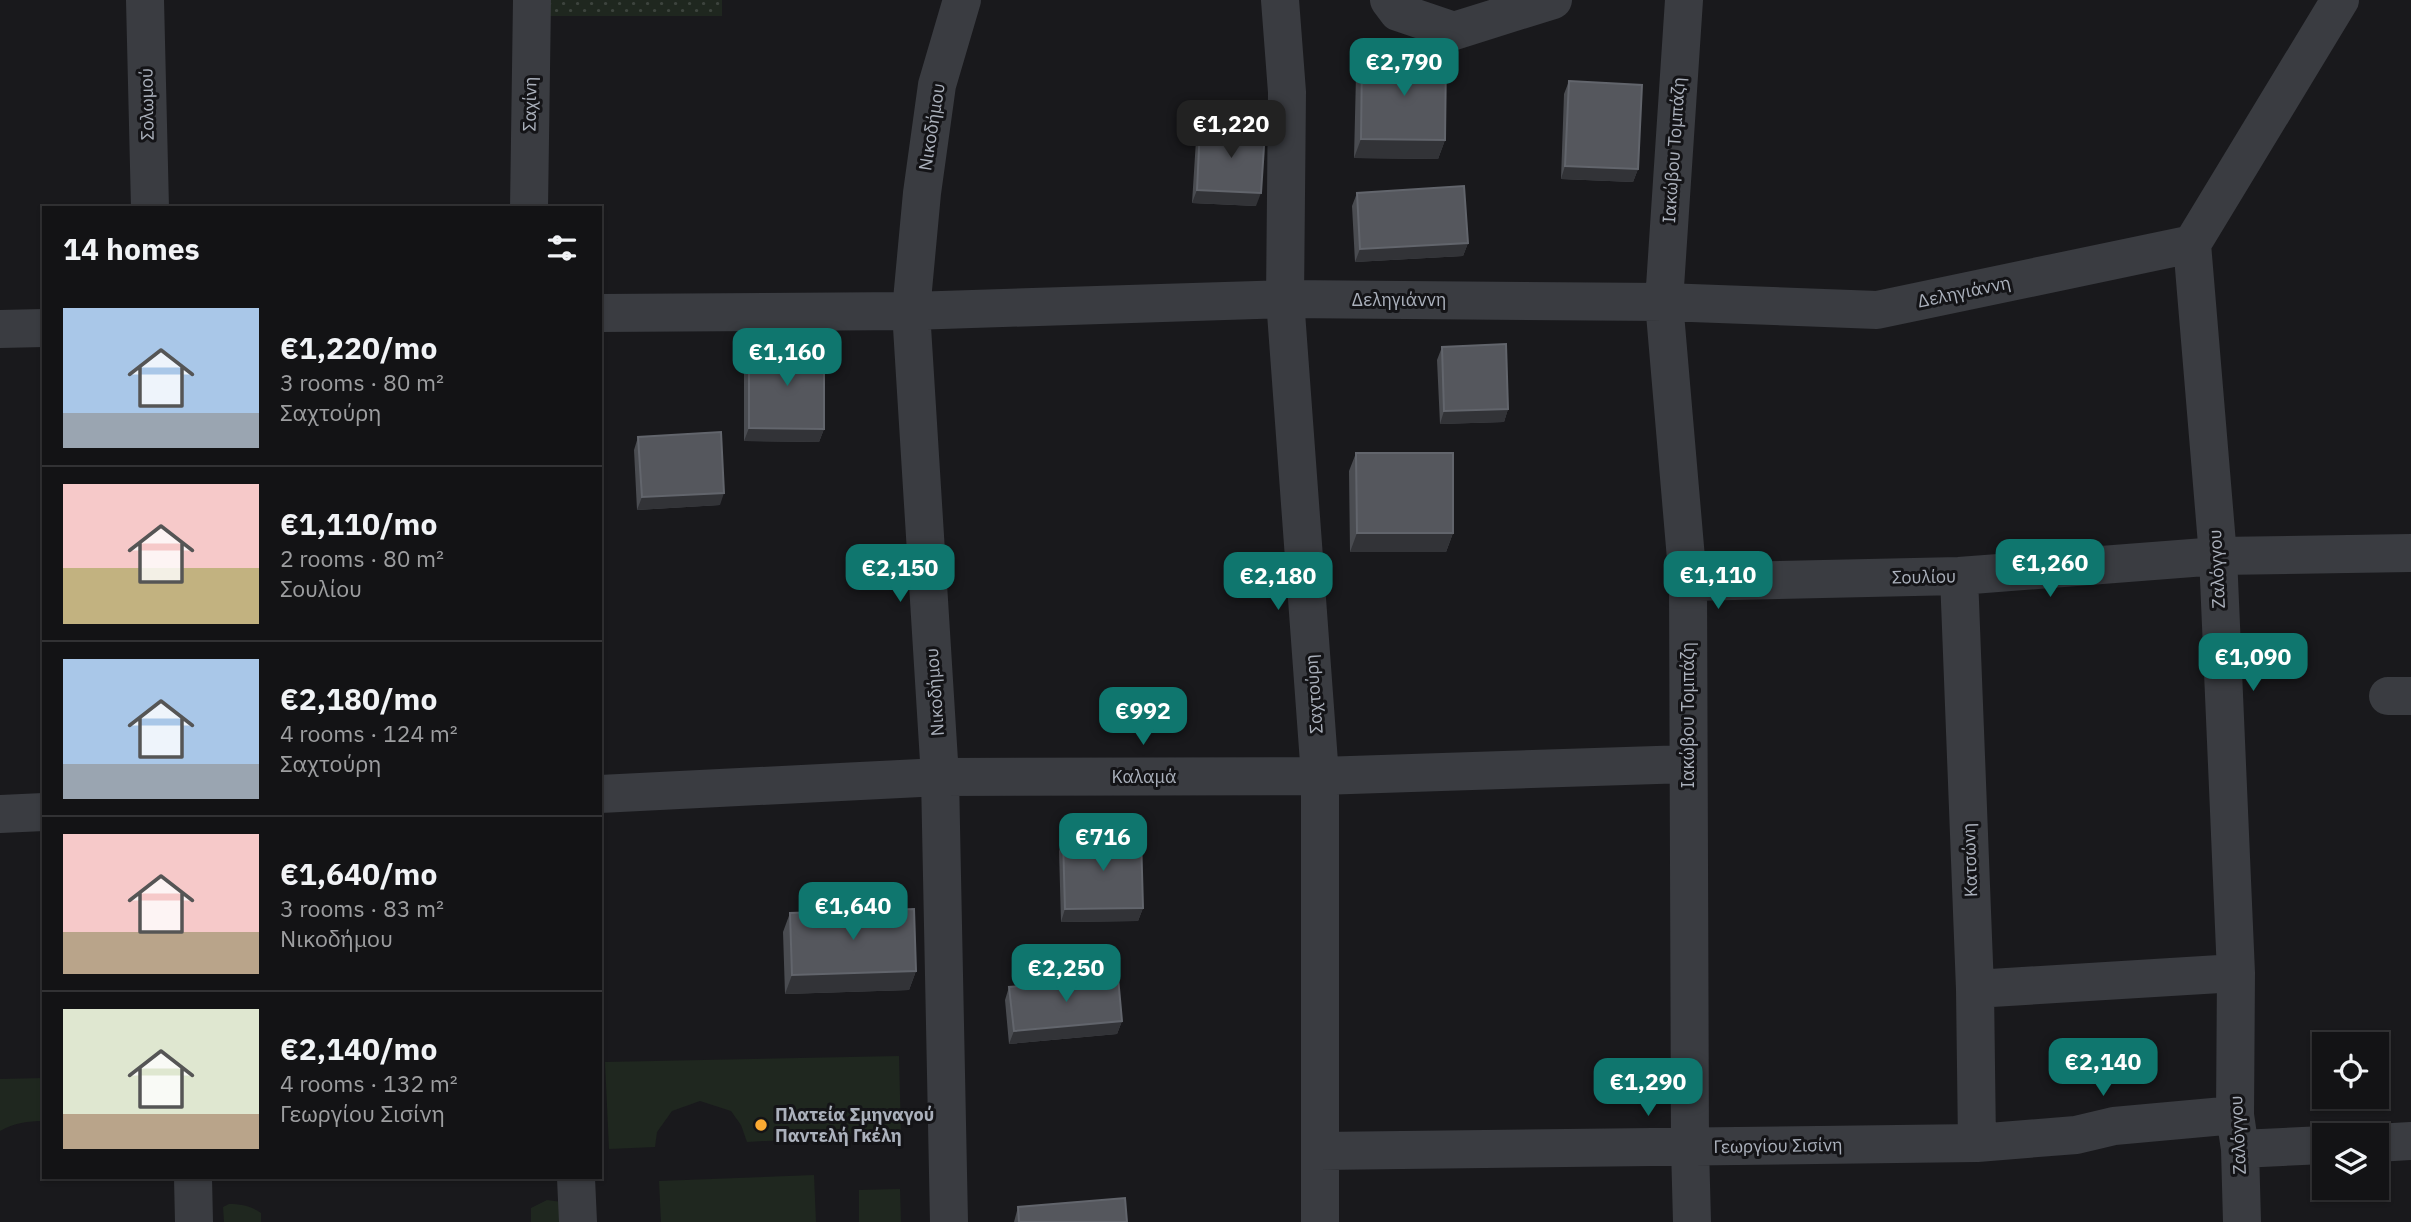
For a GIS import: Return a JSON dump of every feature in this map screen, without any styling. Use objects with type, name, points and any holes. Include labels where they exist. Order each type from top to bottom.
[{"type":"street","name":"Σολωμού","points":[[145,0],[150,206]]},
{"type":"street","name":"Σαχίνη","points":[[529,206],[532,0]]},
{"type":"street","name":"Νικοδήμου","points":[[949,1222],[940,777],[911,311],[922,193],[937,85],[962,0]]},
{"type":"street","name":"Σαχτούρη","points":[[1280,0],[1287,92],[1285,299],[1320,776],[1320,1222]]},
{"type":"street","points":[[1390,0],[1398,12],[1454,31],[1553,0]]},
{"type":"street","name":"Ιακώβου Τομπάζη","points":[[1684,0],[1664,302],[1688,582],[1692,1222]]},
{"type":"street","points":[[2192,244],[2340,0]]},
{"type":"street","name":"Δεληγιάννη","points":[[602,313],[911,311],[1285,299],[1664,302],[1877,310],[2192,244]]},
{"type":"street","name":"Ζαλόγγου","points":[[2192,244],[2218,556],[2236,973],[2237,1132],[2242,1222]]},
{"type":"street","points":[[0,328],[42,328]]},
{"type":"street","name":"Σουλίου","points":[[1688,582],[1959,576],[2218,556],[2411,553]]},
{"type":"street","name":"Κατσώνη","points":[[1959,576],[1975,989],[1977,1143]]},
{"type":"street","name":"Καλαμά","points":[[602,794],[940,777],[1320,776],[1688,764]]},
{"type":"street","points":[[0,814],[42,812]]},
{"type":"street","points":[[1975,989],[2236,973]]},
{"type":"street","name":"Γεωργίου Σισίνη","points":[[1320,1151],[1977,1143],[2076,1135],[2114,1126],[2237,1132],[2312,1143]]},
{"type":"street","points":[[2389,1142],[2411,1141]]},
{"type":"street","points":[[193,1179],[194,1222]]},
{"type":"street","points":[[576,1179],[578,1222]]},
{"type":"shaded area","points":[[531,0],[722,0],[722,16],[531,16]]},
{"type":"shaded area","points":[[899,1056],[901,1134],[747,1142],[741,1125],[731,1111],[700,1101],[672,1111],[657,1132],[655,1147],[609,1149],[605,1062]]},
{"type":"shaded area","points":[[42,1078],[42,1121],[21,1123],[0,1131],[0,1079]]},
{"type":"shaded area","points":[[814,1175],[816,1222],[661,1222],[659,1181]]},
{"type":"shaded area","points":[[900,1189],[901,1222],[859,1222],[859,1190]]},
{"type":"shaded area","points":[[547,1200],[562,1202],[575,1222],[531,1222],[531,1208]]},
{"type":"shaded area","points":[[229,1204],[246,1206],[261,1213],[261,1222],[224,1222],[223,1207]]},
{"type":"building","points":[[1362,56],[1446,57],[1445,140],[1361,139]]},
{"type":"building","points":[[1569,81],[1642,85],[1638,169],[1565,166]]},
{"type":"building","points":[[1200,127],[1265,131],[1261,193],[1197,190]]},
{"type":"building","points":[[1464,186],[1468,243],[1360,249],[1357,193]]},
{"type":"building","points":[[1506,344],[1508,409],[1444,411],[1442,347]]},
{"type":"building","points":[[749,348],[824,348],[824,429],[749,428]]},
{"type":"building","points":[[721,432],[724,493],[642,497],[638,437]]},
{"type":"building","points":[[1356,453],[1453,453],[1453,533],[1357,533]]},
{"type":"building","points":[[1141,836],[1143,908],[1065,909],[1063,838]]},
{"type":"building","points":[[914,909],[916,971],[792,975],[790,913]]},
{"type":"building","points":[[1118,977],[1122,1021],[1014,1031],[1009,987]]},
{"type":"building","points":[[1125,1198],[1127,1222],[1019,1222],[1018,1207]]},
{"type":"place","name":"Πλατεία Σμηναγού Παντελή Γκέλη","points":[[761,1125]]}]
